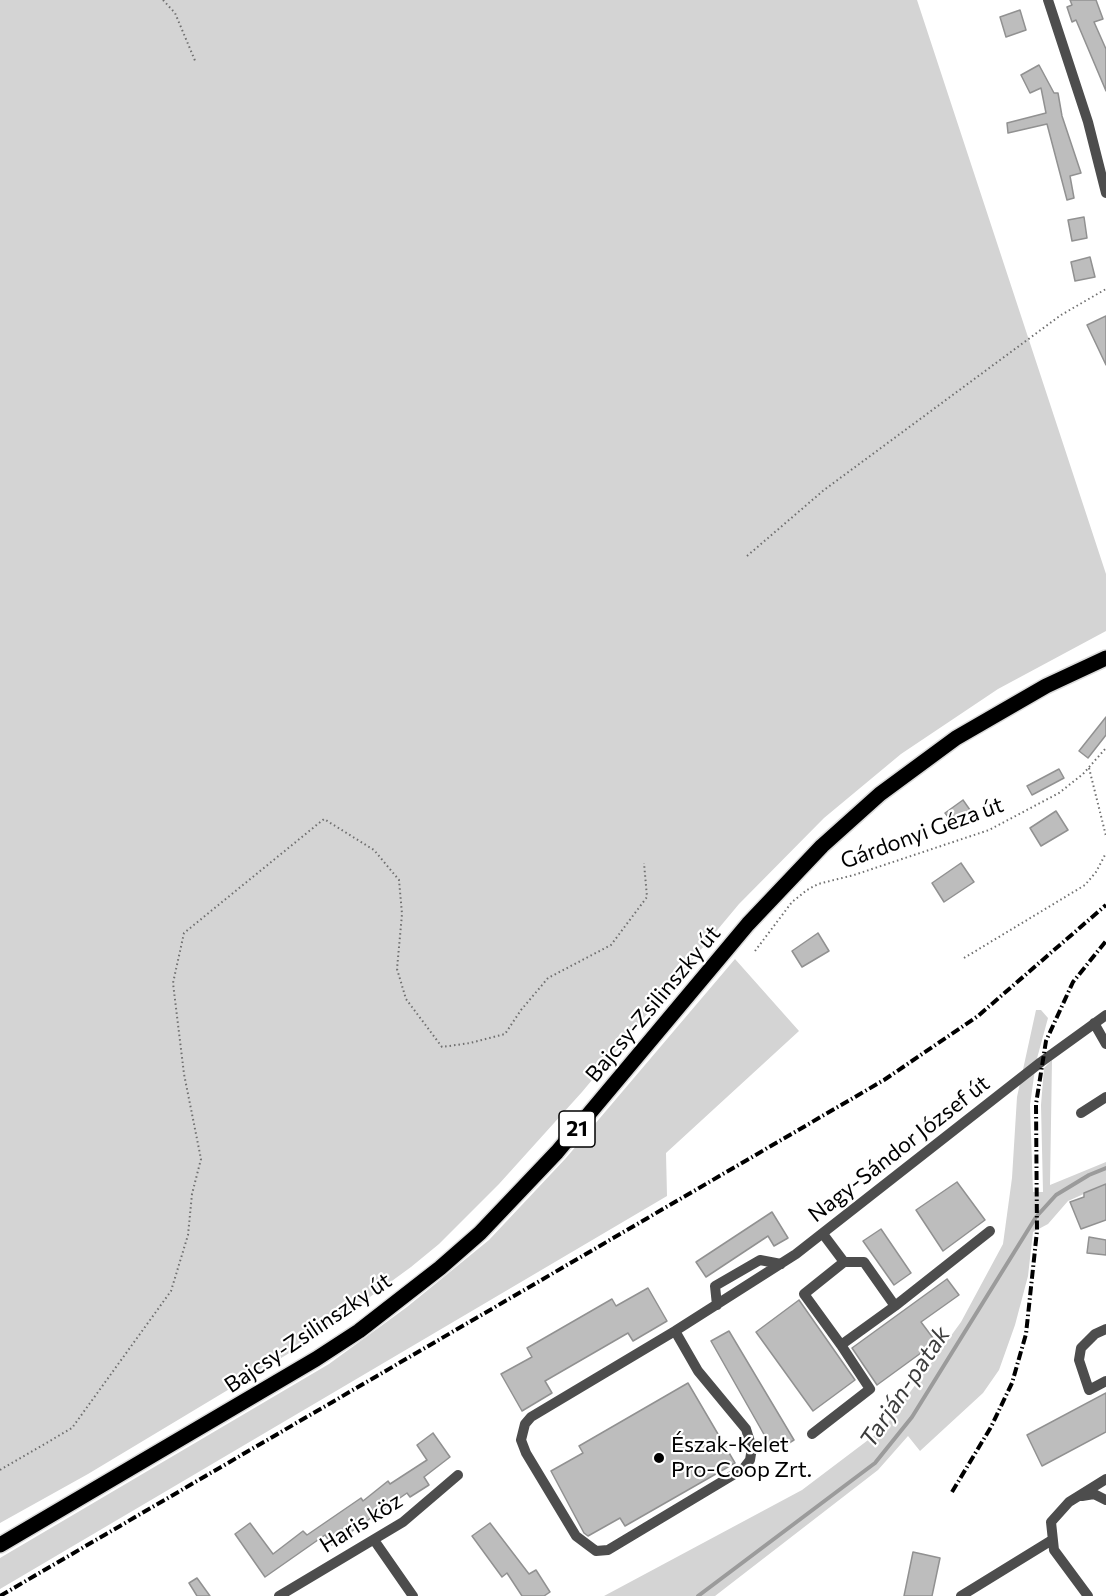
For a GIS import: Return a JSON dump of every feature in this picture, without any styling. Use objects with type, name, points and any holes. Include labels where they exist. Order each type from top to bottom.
[{"type":"main road","name":"Bajcsy-Zsilinszky út","points":[[0,1545],[316,1359],[359,1331],[440,1268],[494,1220],[557,1152],[754,917],[822,846],[880,794],[965,732],[1046,686],[1106,658]]},
{"type":"street","points":[[1048,0],[1088,122],[1106,193]]},
{"type":"street","name":"Nagy-Sándor József út","points":[[675,1331],[699,1371],[746,1430],[752,1448],[750,1460],[744,1469],[608,1550],[596,1551],[576,1536],[526,1453],[521,1440],[525,1424],[531,1417],[675,1331],[781,1264],[823,1234],[1041,1062],[1106,1015]]},
{"type":"street","points":[[1094,1023],[1106,1044]]},
{"type":"street","points":[[1081,1113],[1106,1096]]},
{"type":"street","points":[[841,1345],[896,1306],[990,1231]]},
{"type":"street","points":[[823,1234],[844,1262]]},
{"type":"street","points":[[714,1306],[715,1286],[760,1260],[781,1264]]},
{"type":"street","points":[[812,1434],[870,1389],[804,1294],[844,1262],[864,1262],[896,1306]]},
{"type":"street","points":[[1106,1329],[1095,1334],[1081,1348],[1078,1360],[1089,1390],[1106,1381]]},
{"type":"street","name":"Haris köz","points":[[279,1596],[414,1514],[458,1475]]},
{"type":"street","points":[[1088,1596],[1057,1556],[1052,1540],[1051,1522],[1061,1510],[1106,1479]]},
{"type":"street","points":[[1078,1497],[1094,1494],[1106,1500]]},
{"type":"street","points":[[374,1540],[413,1596]]},
{"type":"street","points":[[961,1596],[1052,1540]]},
{"type":"path","points":[[163,0],[175,13],[196,63]]},
{"type":"path","points":[[747,556],[824,490],[1061,315],[1106,289]]},
{"type":"path","name":"Gárdonyi Géza út","points":[[755,951],[792,902],[807,890],[818,884],[863,872],[989,830],[1059,794],[1089,768],[1106,747]]},
{"type":"path","points":[[1089,768],[1106,836]]},
{"type":"path","points":[[0,1470],[72,1428],[171,1291],[188,1235],[192,1194],[201,1159],[184,1074],[173,983],[184,933],[280,858],[324,819],[374,850],[399,880],[402,914],[397,969],[406,999],[442,1047],[505,1034],[521,1010],[548,978],[611,945],[647,897],[644,863]]},
{"type":"path","points":[[964,958],[1085,885],[1096,872],[1106,853]]},
{"type":"shaded area","points":[[0,0],[917,0],[1106,574],[1106,631],[998,689],[901,754],[824,818],[739,904],[582,1092],[499,1184],[439,1244],[411,1267],[311,1340],[88,1474],[0,1523]]},
{"type":"shaded area","points":[[735,959],[799,1031],[666,1153],[667,1196],[0,1589],[0,1558],[329,1364],[407,1307],[489,1240],[566,1158]]},
{"type":"shaded area","points":[[1036,1010],[1041,1010],[1048,1018],[1036,1062],[1030,1105],[1033,1192],[1043,1192],[1041,1105],[1044,1068],[1052,1060],[1050,1185],[1106,1162],[1106,1184],[1068,1201],[1048,1224],[1033,1232],[1028,1276],[1015,1325],[999,1370],[983,1393],[920,1451],[908,1436],[878,1470],[715,1596],[604,1596],[802,1490],[884,1428],[961,1322],[1003,1244],[1012,1178],[1017,1097]]},
{"type":"building","points":[[1070,0],[1096,0],[1103,19],[1094,22],[1106,49],[1106,91],[1076,20],[1072,22],[1067,7],[1072,5]]},
{"type":"building","points":[[1020,10],[1026,30],[1006,37],[1000,17]]},
{"type":"building","points":[[1039,65],[1054,93],[1058,93],[1062,116],[1081,173],[1070,176],[1074,198],[1067,200],[1047,124],[1008,133],[1007,123],[1046,113],[1041,88],[1030,93],[1021,75]]},
{"type":"building","points":[[1084,217],[1087,238],[1072,241],[1068,220]]},
{"type":"building","points":[[1090,257],[1095,277],[1075,281],[1071,262]]},
{"type":"building","points":[[1106,316],[1106,365],[1087,325]]},
{"type":"building","points":[[1106,717],[1106,735],[1088,758],[1079,751]]},
{"type":"building","points":[[1059,769],[1064,778],[1032,795],[1027,786]]},
{"type":"building","points":[[963,800],[970,810],[953,823],[945,813]]},
{"type":"building","points":[[1056,811],[1068,830],[1041,846],[1030,828]]},
{"type":"building","points":[[961,863],[974,882],[944,902],[932,883]]},
{"type":"building","points":[[818,933],[829,951],[802,967],[792,951]]},
{"type":"building","points":[[957,1182],[985,1220],[943,1251],[916,1210]]},
{"type":"building","points":[[1106,1184],[1106,1220],[1081,1229],[1070,1202]]},
{"type":"building","points":[[772,1212],[788,1238],[774,1246],[768,1236],[706,1277],[696,1262]]},
{"type":"building","points":[[881,1229],[911,1273],[894,1285],[863,1241]]},
{"type":"building","points":[[1089,1237],[1106,1240],[1106,1255],[1087,1253]]},
{"type":"building","points":[[947,1279],[959,1295],[921,1322],[936,1342],[877,1385],[852,1348]]},
{"type":"building","points":[[648,1288],[667,1321],[633,1341],[628,1333],[545,1381],[552,1393],[522,1411],[501,1374],[532,1357],[527,1348],[612,1299],[616,1306]]},
{"type":"building","points":[[799,1300],[855,1380],[813,1411],[756,1332]]},
{"type":"building","points":[[729,1331],[794,1440],[774,1452],[711,1341]]},
{"type":"building","name":"Észak-Kelet Pro-Coop Zrt.","points":[[688,1383],[735,1463],[625,1526],[620,1518],[588,1536],[584,1533],[551,1471],[583,1453],[579,1446]]},
{"type":"building","points":[[1106,1393],[1106,1432],[1042,1466],[1027,1435]]},
{"type":"building","points":[[433,1433],[450,1457],[424,1477],[429,1485],[410,1497],[407,1493],[332,1545],[325,1535],[265,1577],[235,1534],[250,1523],[273,1554],[303,1531],[307,1535],[361,1498],[363,1501],[388,1481],[390,1484],[427,1460],[417,1445]]},
{"type":"building","points":[[490,1523],[529,1574],[536,1570],[550,1592],[544,1596],[522,1596],[507,1573],[502,1577],[472,1536]]},
{"type":"building","points":[[913,1552],[940,1558],[932,1596],[904,1596]]},
{"type":"building","points":[[197,1578],[210,1596],[197,1596],[189,1583]]},
{"type":"waterway","name":"Tarján-patak","points":[[698,1596],[875,1463],[912,1417],[1036,1217],[1056,1195],[1089,1175],[1106,1168]]},
{"type":"railway","points":[[0,1596],[884,1080],[978,1016],[1106,905]]},
{"type":"railway","points":[[952,1492],[991,1427],[1012,1383],[1026,1334],[1037,1231],[1036,1104],[1046,1041],[1073,982],[1106,941]]},
{"type":"place","name":"Észak-Kelet Pro-Coop Zrt.","points":[[659,1458]]}]
